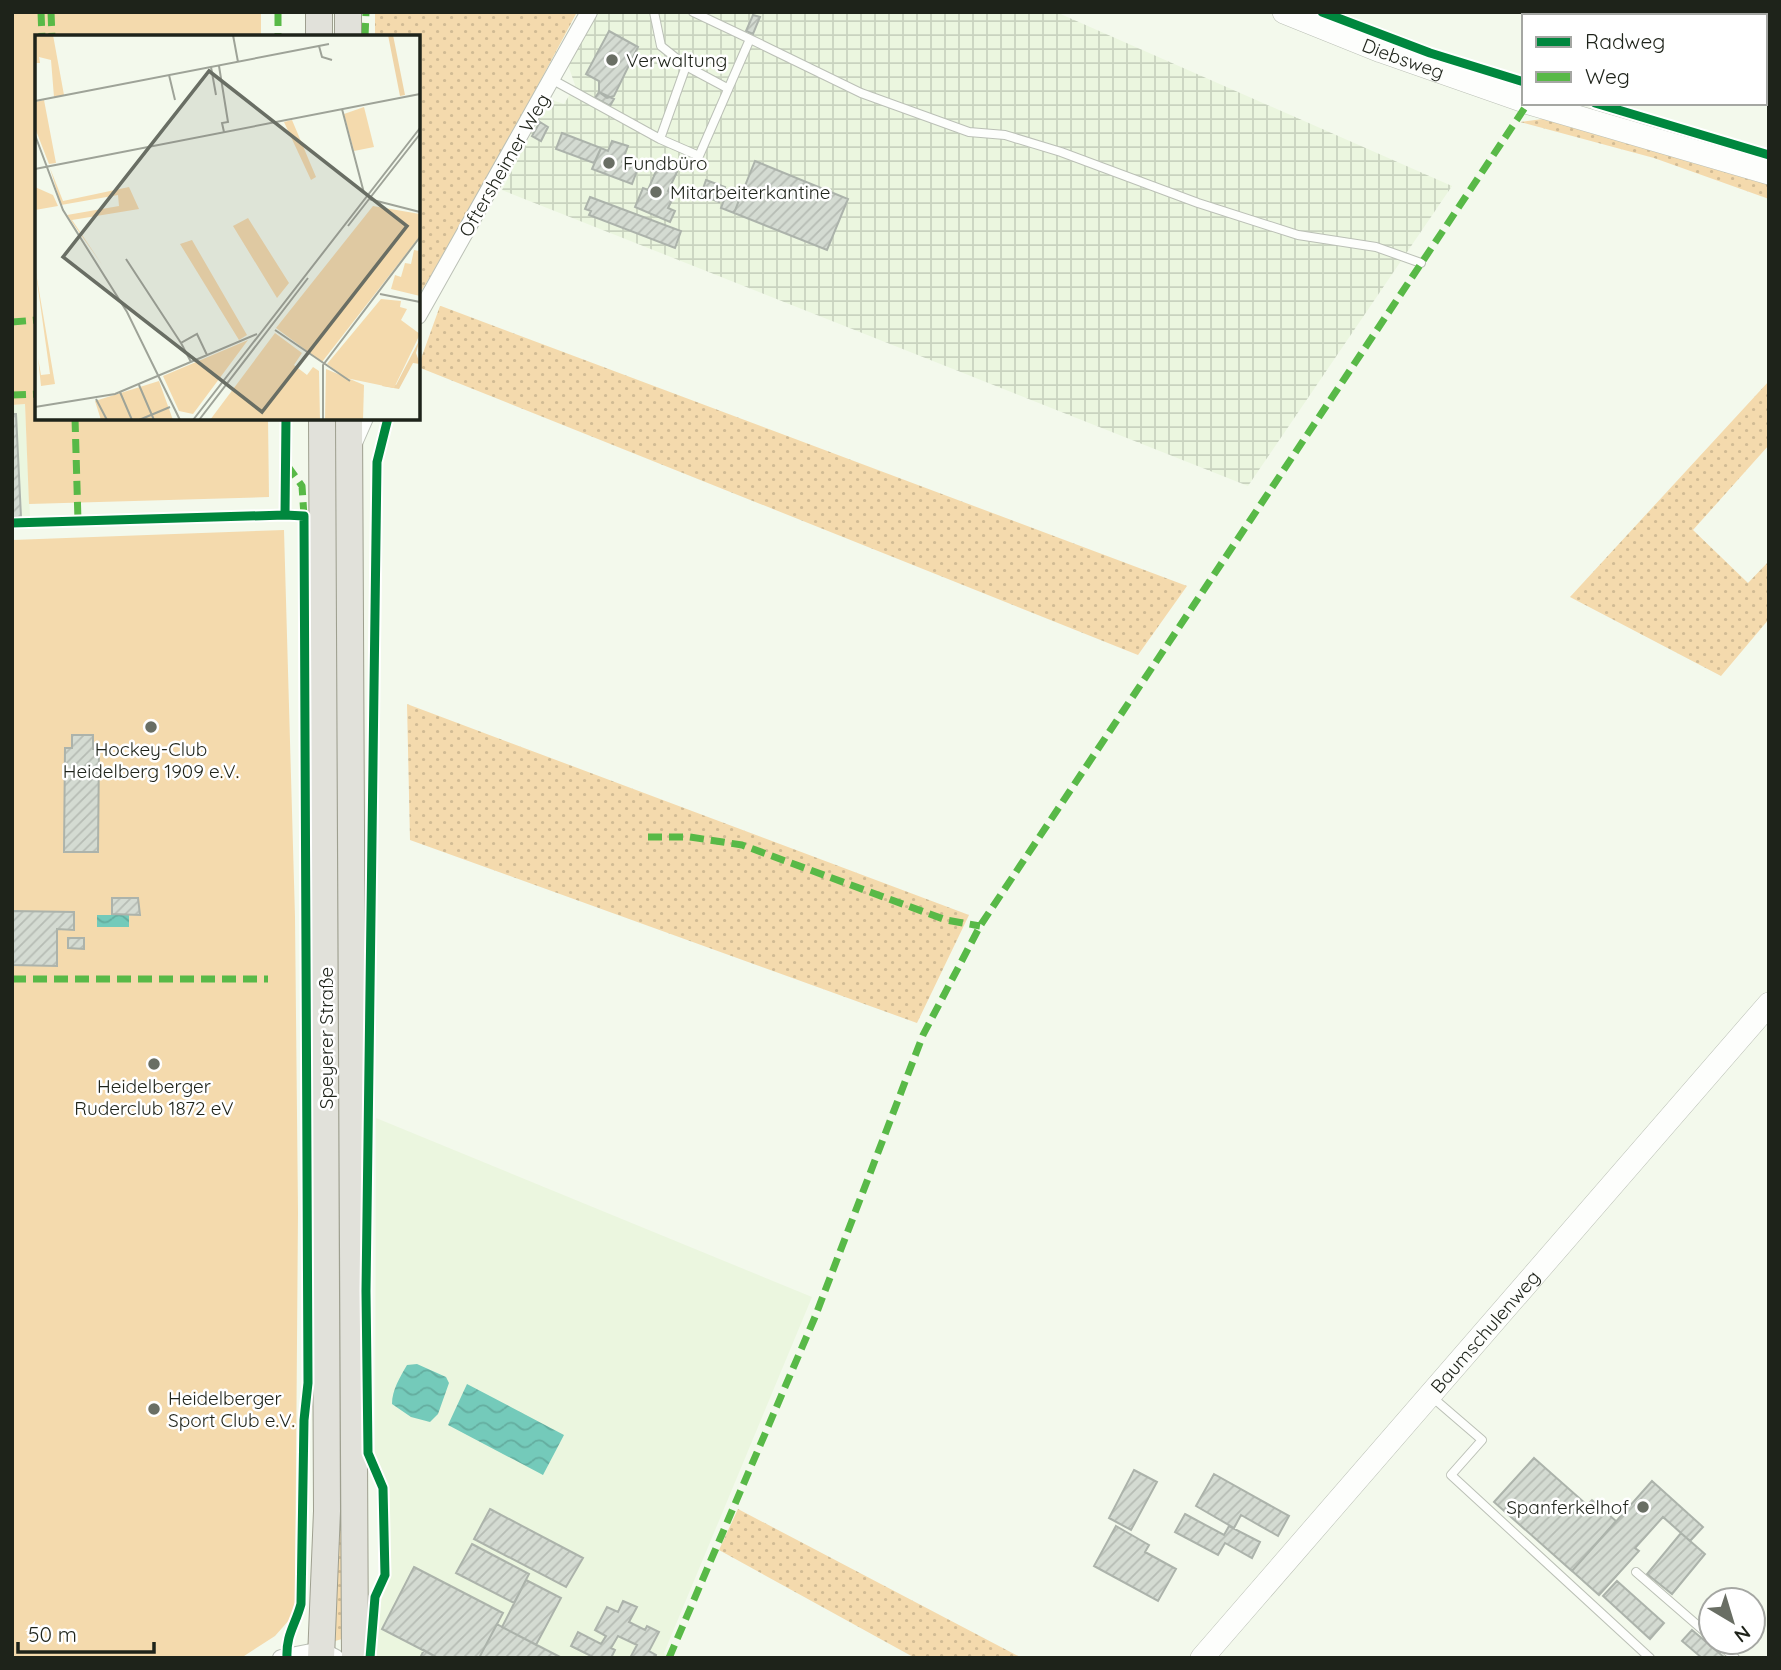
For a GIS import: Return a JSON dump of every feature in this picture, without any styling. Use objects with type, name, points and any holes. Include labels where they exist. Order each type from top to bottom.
[{"type":"main road","points":[[319,12],[319,35]]},
{"type":"main road","points":[[348,12],[348,35]]},
{"type":"main road","name":"Speyerer Straße","points":[[322,420],[326,1655]]},
{"type":"main road","name":"Speyerer Straße","points":[[349,420],[355,1658]]},
{"type":"street","name":"Oftersheimer Weg","points":[[420,313],[589,12]]},
{"type":"street","name":"Diebsweg","points":[[1284,12],[1381,51],[1522,100]]},
{"type":"street","points":[[1536,105],[1769,173]]},
{"type":"street","points":[[349,455],[364,420]]},
{"type":"street","name":"Baumschulenweg","points":[[1202,1658],[1769,1004]]},
{"type":"street","points":[[281,1658],[326,1655]]},
{"type":"lane","points":[[654,12],[661,46],[686,66],[727,88]]},
{"type":"lane","points":[[693,12],[861,93],[969,132],[1005,135],[1061,152],[1198,203],[1298,235],[1376,247],[1422,263]]},
{"type":"lane","points":[[553,80],[660,139],[699,156],[750,39]]},
{"type":"lane","points":[[660,139],[686,66]]},
{"type":"lane","points":[[12,523],[285,515]]},
{"type":"lane","points":[[1430,1395],[1482,1440],[1451,1475],[1650,1658]]},
{"type":"lane","points":[[1636,1572],[1697,1625]]},
{"type":"shaded area","points":[[12,12],[261,12],[261,35],[35,35],[35,420],[268,420],[269,497],[29,504],[25,404],[12,405]]},
{"type":"shaded area","points":[[375,12],[577,12],[469,215],[420,293],[420,35],[375,35]]},
{"type":"shaded area","points":[[597,12],[1056,12],[1452,186],[1248,486],[502,190],[549,99],[564,104],[572,91],[575,85],[568,65]]},
{"type":"shaded area","points":[[1550,118],[1769,184],[1769,199],[1654,158],[1520,122]]},
{"type":"shaded area","points":[[440,306],[1187,586],[1138,655],[420,368]]},
{"type":"shaded area","points":[[1769,381],[1769,445],[1693,530],[1748,583],[1769,561],[1769,619],[1721,676],[1570,597]]},
{"type":"shaded area","points":[[25,404],[30,517],[12,518],[12,405]]},
{"type":"shaded area","points":[[284,530],[295,917],[298,1212],[295,1602],[290,1619],[275,1636],[241,1658],[12,1658],[12,540]]},
{"type":"shaded area","points":[[407,704],[969,915],[917,1023],[410,840]]},
{"type":"shaded area","points":[[376,1118],[812,1297],[664,1653],[670,1658],[376,1658],[380,1603],[389,1576],[387,1485],[375,1459]]},
{"type":"shaded area","points":[[341,1366],[342,1639],[335,1641],[332,1640],[337,1367]]},
{"type":"shaded area","points":[[738,1509],[1022,1658],[915,1658],[719,1550]]},
{"type":"water","points":[[97,915],[129,915],[129,927],[97,927]]},
{"type":"water","points":[[417,1364],[446,1377],[449,1383],[438,1414],[430,1422],[411,1417],[392,1404],[395,1389],[407,1365]]},
{"type":"water","points":[[467,1384],[564,1435],[543,1475],[448,1425]]},
{"type":"building","points":[[753,15],[760,17],[753,34],[746,31]]},
{"type":"building","name":"Verwaltung","points":[[609,31],[638,47],[614,96],[607,98],[599,92],[599,81],[586,74]]},
{"type":"building","points":[[599,92],[614,99],[610,106],[595,98]]},
{"type":"building","points":[[540,122],[548,127],[541,141],[532,136]]},
{"type":"building","points":[[562,133],[601,148],[594,163],[556,149]]},
{"type":"building","name":"Fundbüro","points":[[612,141],[628,146],[622,162],[638,168],[632,184],[592,169],[601,148],[608,151]]},
{"type":"building","points":[[755,161],[848,199],[827,250],[734,213]]},
{"type":"building","name":"Mitarbeiterkantine","points":[[659,164],[677,172],[668,191],[675,194],[668,208],[675,211],[670,222],[635,207],[643,188],[648,190]]},
{"type":"building","points":[[706,180],[725,187],[719,202],[701,195]]},
{"type":"building","points":[[726,195],[739,200],[734,213],[721,208]]},
{"type":"building","points":[[590,197],[681,231],[675,248],[589,215],[591,211],[585,209]]},
{"type":"building","points":[[12,414],[16,414],[21,517],[12,517]]},
{"type":"building","points":[[72,735],[93,735],[93,749],[99,749],[98,852],[64,852],[65,748],[72,748]]},
{"type":"building","points":[[112,898],[138,898],[140,915],[112,914]]},
{"type":"building","points":[[12,911],[74,912],[74,930],[57,929],[57,966],[12,965]]},
{"type":"building","points":[[68,938],[84,938],[84,949],[68,948]]},
{"type":"building","points":[[1534,1458],[1587,1505],[1592,1500],[1616,1521],[1572,1571],[1494,1502]]},
{"type":"building","points":[[1134,1470],[1157,1482],[1131,1530],[1109,1518]]},
{"type":"building","points":[[1214,1474],[1289,1516],[1278,1536],[1241,1515],[1234,1528],[1196,1506]]},
{"type":"building","points":[[1652,1481],[1703,1527],[1690,1541],[1663,1517],[1635,1548],[1639,1551],[1599,1595],[1572,1571]]},
{"type":"building","points":[[490,1509],[583,1558],[566,1587],[474,1539]]},
{"type":"building","points":[[1185,1514],[1224,1535],[1229,1526],[1260,1542],[1252,1558],[1225,1543],[1218,1555],[1175,1532]]},
{"type":"building","points":[[1116,1526],[1149,1545],[1145,1552],[1176,1569],[1158,1601],[1094,1566]]},
{"type":"building","points":[[1681,1533],[1705,1554],[1672,1594],[1647,1574]]},
{"type":"building","points":[[472,1544],[529,1574],[514,1603],[456,1573]]},
{"type":"building","points":[[414,1567],[503,1613],[479,1658],[438,1658],[382,1629]]},
{"type":"building","points":[[526,1580],[561,1598],[536,1645],[502,1627]]},
{"type":"building","points":[[1617,1581],[1664,1623],[1650,1639],[1603,1596]]},
{"type":"building","points":[[623,1601],[637,1607],[629,1622],[645,1630],[647,1626],[659,1632],[649,1651],[656,1655],[655,1658],[630,1658],[637,1645],[618,1636],[611,1648],[615,1650],[611,1658],[595,1658],[571,1646],[578,1632],[601,1644],[606,1636],[595,1630],[607,1607],[618,1612]]},
{"type":"building","points":[[497,1624],[502,1627],[562,1658],[479,1658]]},
{"type":"building","points":[[1692,1630],[1697,1634],[1697,1654],[1682,1641]]},
{"type":"building","points":[[424,1650],[438,1658],[420,1658]]},
{"type":"building","points":[[1700,1656],[1725,1658],[1702,1658]]},
{"type":"marked path","points":[[41,12],[42,35]]},
{"type":"marked path","points":[[51,12],[52,35]]},
{"type":"marked path","points":[[278,12],[278,35]]},
{"type":"marked path","points":[[365,35],[366,12]]},
{"type":"marked path","points":[[669,1658],[815,1317],[923,1035],[980,926],[1527,105]]},
{"type":"marked path","points":[[12,322],[35,320]]},
{"type":"marked path","points":[[12,395],[35,394]]},
{"type":"marked path","points":[[75,420],[78,521]]},
{"type":"marked path","points":[[287,465],[302,486],[304,516]]},
{"type":"marked path","points":[[648,837],[690,837],[742,845],[946,920],[980,926]]},
{"type":"marked path","points":[[12,979],[268,979]]},
{"type":"cycle path","points":[[1322,12],[1430,53],[1522,81]]},
{"type":"cycle path","points":[[1602,105],[1769,155]]},
{"type":"cycle path","points":[[286,420],[285,515],[304,516],[308,1383],[304,1420],[301,1604],[289,1636],[287,1658]]},
{"type":"cycle path","points":[[370,1658],[375,1597],[385,1575],[383,1488],[368,1453],[366,1291],[377,462],[388,420]]},
{"type":"cycle path","points":[[12,523],[285,515]]},
{"type":"place","name":"Verwaltung","points":[[612,60]]},
{"type":"place","name":"Fundbüro","points":[[609,163]]},
{"type":"place","name":"Mitarbeiterkantine","points":[[656,192]]},
{"type":"place","name":"Hockey-Club Heidelberg 1909 e.V.","points":[[151,727]]},
{"type":"place","name":"Heidelberger Ruderclub 1872 eV","points":[[154,1064]]},
{"type":"place","name":"Heidelberger Sport Club e.V.","points":[[154,1409]]},
{"type":"place","name":"Spanferkelhof","points":[[1643,1507]]}]
